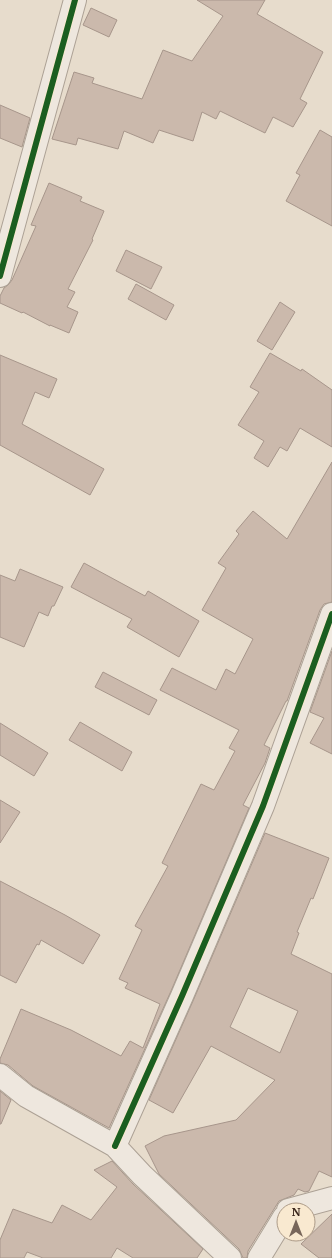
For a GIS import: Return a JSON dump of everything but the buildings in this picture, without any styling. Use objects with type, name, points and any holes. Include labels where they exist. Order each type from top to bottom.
[{"type":"street","points":[[0,276],[75,0]]},
{"type":"street","points":[[115,1146],[182,996],[263,806],[332,614]]},
{"type":"street","points":[[0,1075],[26,1096],[115,1146],[142,1175],[230,1258]]},
{"type":"street","points":[[316,1202],[332,1198]]},
{"type":"street","points":[[260,1258],[276,1231]]},
{"type":"cycle path","points":[[0,276],[75,0]]},
{"type":"cycle path","points":[[115,1146],[182,996],[263,806],[332,614]]}]
